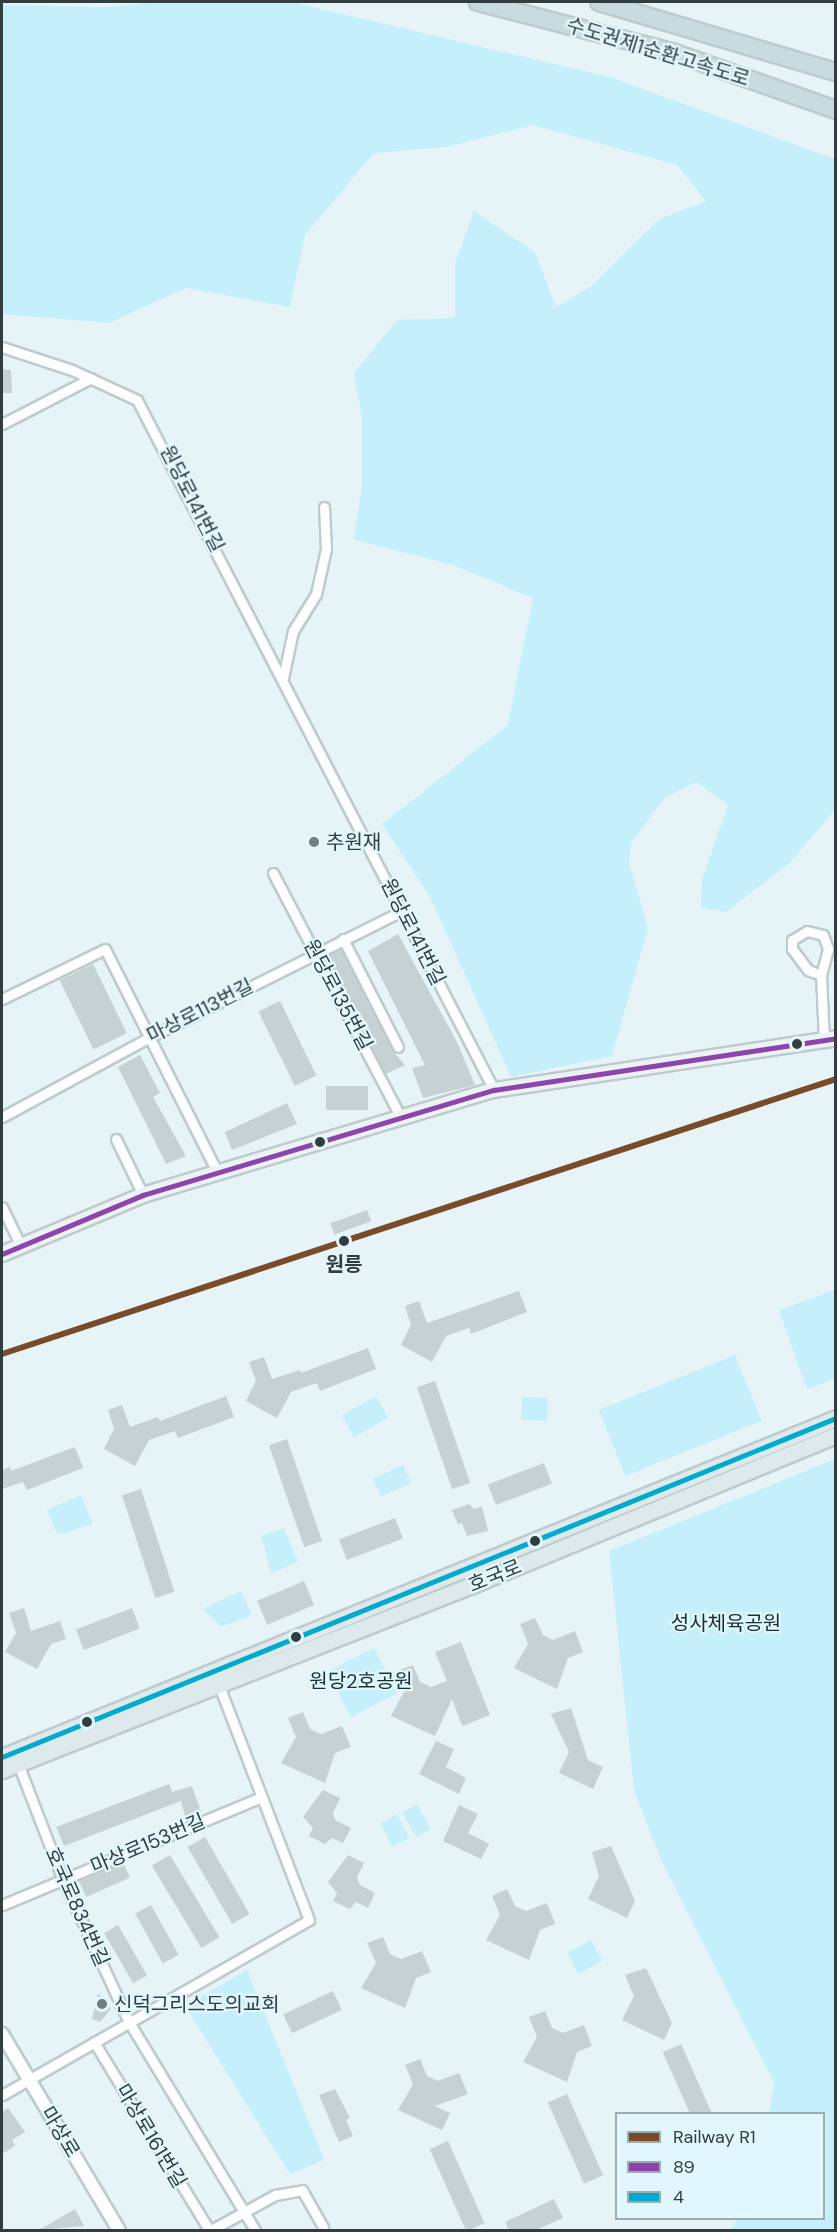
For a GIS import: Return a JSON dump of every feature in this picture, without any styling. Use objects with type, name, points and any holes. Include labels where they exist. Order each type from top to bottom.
[{"type":"highway","name":"수도권제1순환고속도로","points":[[478,2],[672,52],[836,110]]},
{"type":"highway","name":"수도권제1순환고속도로","points":[[599,2],[836,72]]},
{"type":"main road","points":[[2,1254],[20,1244],[143,1195],[494,1090],[830,1039]]},
{"type":"main road","name":"호국로","points":[[2,1770],[11,1757],[836,1418]]},
{"type":"main road","name":"호국로","points":[[11,1757],[219,1685],[836,1435]]},
{"type":"street","name":"원당로141번길","points":[[2,347],[91,378],[137,400],[283,678],[494,1090]]},
{"type":"street","points":[[2,424],[91,378]]},
{"type":"street","points":[[283,678],[292,632],[316,594],[326,549],[324,507]]},
{"type":"street","name":"원당로135번길","points":[[273,873],[401,1118]]},
{"type":"street","name":"마상로113번길","points":[[2,1117],[150,1036],[402,910]]},
{"type":"street","points":[[821,975],[808,970],[792,950],[792,940],[807,931],[823,935],[828,949],[821,975],[830,1039]]},
{"type":"street","points":[[343,939],[398,1047]]},
{"type":"street","points":[[2,999],[105,949],[218,1174]]},
{"type":"street","points":[[116,1139],[143,1195]]},
{"type":"street","points":[[2,1207],[20,1244]]},
{"type":"street","points":[[2,2095],[309,1920],[219,1685]]},
{"type":"street","name":"호국로834번길","points":[[11,1757],[63,1880],[129,2022],[255,2230]]},
{"type":"street","name":"마상로153번길","points":[[2,1905],[261,1797]]},
{"type":"street","name":"마상로","points":[[2,2034],[119,2230]]},
{"type":"street","name":"마상로161번길","points":[[94,2042],[210,2230]]},
{"type":"street","points":[[210,2230],[275,2195],[302,2190],[323,2227]]},
{"type":"green space","points":[[157,2],[292,2],[610,77],[835,159],[835,809],[791,862],[726,912],[701,908],[702,879],[728,805],[696,782],[665,797],[631,843],[629,862],[648,929],[612,1056],[511,1077],[430,897],[382,824],[508,725],[533,598],[453,565],[354,540],[362,486],[362,419],[354,373],[397,320],[455,318],[455,264],[474,211],[535,252],[556,307],[590,287],[659,219],[706,201],[677,165],[533,125],[446,147],[374,153],[305,235],[290,307],[186,288],[109,323],[2,314],[2,5],[106,7]]},
{"type":"green space","points":[[835,1290],[835,1379],[807,1389],[779,1310]]},
{"type":"green space","points":[[735,1355],[762,1421],[625,1476],[599,1410]]},
{"type":"green space","points":[[376,1396],[388,1418],[354,1437],[342,1415]]},
{"type":"green space","points":[[522,1397],[548,1398],[547,1421],[521,1420]]},
{"type":"green space","name":"성사체육공원","points":[[835,1459],[835,2230],[730,2230],[737,2220],[825,2220],[825,2112],[769,2112],[774,2083],[661,1860],[634,1790],[609,1551]]},
{"type":"green space","points":[[403,1465],[411,1483],[381,1497],[373,1478]]},
{"type":"green space","points":[[81,1495],[93,1524],[57,1535],[47,1510]]},
{"type":"green space","points":[[284,1528],[298,1562],[271,1573],[261,1536]]},
{"type":"green space","points":[[241,1591],[252,1615],[221,1627],[203,1609]]},
{"type":"green space","name":"원당2호공원","points":[[374,1648],[397,1693],[351,1717],[328,1672]]},
{"type":"green space","points":[[417,1804],[431,1829],[416,1838],[402,1812]]},
{"type":"green space","points":[[397,1814],[409,1838],[392,1847],[380,1823]]},
{"type":"green space","points":[[591,1940],[602,1961],[578,1974],[567,1953]]},
{"type":"green space","points":[[247,1970],[324,2160],[290,2174],[185,2006]]},
{"type":"building","points":[[2,369],[11,370],[12,393],[2,393]]},
{"type":"building","points":[[398,934],[457,1042],[475,1085],[423,1098],[412,1068],[425,1065],[368,951]]},
{"type":"building","points":[[341,949],[392,1050],[405,1065],[386,1074],[325,957]]},
{"type":"building","points":[[93,964],[127,1033],[93,1049],[60,980]]},
{"type":"building","points":[[280,1001],[316,1076],[295,1086],[258,1012]]},
{"type":"building","points":[[140,1055],[160,1093],[153,1097],[186,1156],[166,1164],[118,1067]]},
{"type":"building","points":[[326,1086],[368,1086],[368,1110],[326,1110]]},
{"type":"building","points":[[287,1103],[297,1124],[232,1150],[225,1132]]},
{"type":"building","points":[[367,1210],[371,1221],[334,1235],[330,1223]]},
{"type":"building","points":[[519,1291],[527,1312],[471,1334],[469,1328],[446,1336],[432,1362],[401,1345],[411,1325],[405,1306],[419,1301],[427,1323]]},
{"type":"building","points":[[368,1348],[376,1369],[320,1391],[317,1383],[291,1392],[277,1418],[246,1401],[256,1381],[249,1362],[264,1357],[272,1379],[300,1370],[301,1373]]},
{"type":"building","points":[[435,1381],[470,1483],[452,1489],[417,1387]]},
{"type":"building","points":[[226,1396],[234,1417],[178,1438],[175,1431],[149,1440],[135,1466],[104,1449],[114,1429],[108,1410],[122,1405],[130,1427],[158,1417],[160,1421]]},
{"type":"building","points":[[287,1439],[322,1541],[304,1547],[269,1445]]},
{"type":"building","points":[[75,1447],[83,1468],[27,1490],[23,1482],[2,1489],[2,1470],[10,1467],[11,1471]]},
{"type":"building","points":[[544,1463],[552,1484],[496,1505],[488,1485]]},
{"type":"building","points":[[141,1489],[174,1592],[155,1598],[122,1495]]},
{"type":"building","points":[[469,1504],[474,1509],[482,1506],[488,1531],[467,1536],[462,1523],[458,1524],[452,1510]]},
{"type":"building","points":[[395,1518],[403,1539],[347,1560],[339,1540]]},
{"type":"building","points":[[304,1581],[314,1605],[267,1625],[257,1601]]},
{"type":"building","points":[[24,1608],[31,1631],[60,1621],[66,1639],[51,1644],[37,1669],[5,1652],[16,1633],[9,1613]]},
{"type":"building","points":[[132,1608],[140,1629],[84,1650],[76,1630]]},
{"type":"building","points":[[535,1618],[543,1635],[553,1640],[575,1631],[583,1652],[568,1658],[557,1689],[514,1668],[528,1644],[520,1624]]},
{"type":"building","points":[[461,1642],[490,1715],[462,1726],[452,1699],[435,1736],[391,1716],[405,1690],[397,1671],[413,1665],[420,1682],[431,1687],[447,1681],[435,1652]]},
{"type":"building","points":[[571,1708],[588,1760],[603,1767],[593,1789],[559,1773],[569,1752],[551,1714]]},
{"type":"building","points":[[303,1712],[310,1729],[321,1734],[342,1726],[351,1747],[335,1753],[325,1783],[281,1763],[296,1737],[288,1718]]},
{"type":"building","points":[[436,1741],[454,1749],[446,1767],[466,1778],[459,1794],[419,1774]]},
{"type":"building","points":[[169,1784],[172,1792],[192,1786],[201,1812],[185,1816],[181,1801],[64,1846],[56,1827]]},
{"type":"building","points":[[323,1790],[340,1798],[333,1813],[335,1820],[351,1828],[343,1843],[332,1838],[325,1844],[309,1836],[313,1828],[303,1817]]},
{"type":"building","points":[[459,1805],[478,1814],[468,1833],[489,1844],[481,1859],[443,1841]]},
{"type":"building","points":[[205,1837],[250,1914],[232,1924],[188,1847]]},
{"type":"building","points":[[611,1846],[635,1901],[627,1918],[588,1899],[599,1876],[592,1852]]},
{"type":"building","points":[[170,1855],[219,1937],[201,1948],[152,1866]]},
{"type":"building","points":[[348,1855],[364,1863],[357,1877],[360,1885],[375,1893],[368,1908],[356,1902],[350,1909],[333,1901],[337,1893],[328,1882]]},
{"type":"building","points":[[123,1862],[130,1878],[86,1897],[79,1882]]},
{"type":"building","points":[[507,1889],[515,1906],[526,1911],[547,1903],[555,1924],[540,1930],[529,1960],[486,1940],[500,1915],[492,1896]]},
{"type":"building","points":[[151,1905],[179,1955],[163,1964],[135,1914]]},
{"type":"building","points":[[118,1925],[147,1975],[133,1983],[104,1933]]},
{"type":"building","points":[[383,1937],[390,1954],[401,1959],[422,1951],[431,1972],[416,1978],[405,2008],[361,1988],[376,1963],[367,1943]]},
{"type":"building","points":[[646,1968],[672,2023],[664,2040],[622,2020],[634,1996],[625,1975]]},
{"type":"building","points":[[333,1991],[342,2010],[292,2033],[283,2014]]},
{"type":"building","name":"신덕그리스도의교회","points":[[98,1994],[106,1998],[111,2009],[100,2022],[92,2019]]},
{"type":"building","points":[[545,2011],[552,2028],[563,2033],[584,2025],[592,2046],[577,2052],[567,2082],[523,2062],[537,2037],[529,2017]]},
{"type":"building","points":[[681,2044],[711,2112],[689,2112],[663,2052]]},
{"type":"building","points":[[420,2059],[427,2076],[438,2081],[459,2073],[468,2094],[435,2106],[450,2113],[442,2130],[398,2110],[413,2084],[405,2065]]},
{"type":"building","points":[[335,2089],[350,2118],[346,2120],[353,2136],[339,2142],[319,2095]]},
{"type":"building","points":[[567,2094],[603,2175],[584,2184],[548,2103]]},
{"type":"building","points":[[8,2108],[25,2132],[12,2140],[15,2146],[2,2154],[2,2112]]},
{"type":"building","points":[[448,2141],[485,2223],[466,2230],[430,2149]]},
{"type":"building","points":[[554,2199],[563,2218],[536,2230],[509,2230],[505,2222]]},
{"type":"building","points":[[75,2209],[84,2226],[39,2230]]},
{"type":"rail line","name":"R1","points":[[2,1354],[836,1079]]},
{"type":"transit line","name":"89","points":[[2,1254],[143,1195],[494,1090],[836,1038]]},
{"type":"transit line","name":"4","points":[[2,1757],[836,1418]]},
{"type":"place","name":"추원재","points":[[314,842]]},
{"type":"place","name":"원릉","points":[[344,1241]]},
{"type":"place","name":"신덕그리스도의교회","points":[[102,2004]]}]
